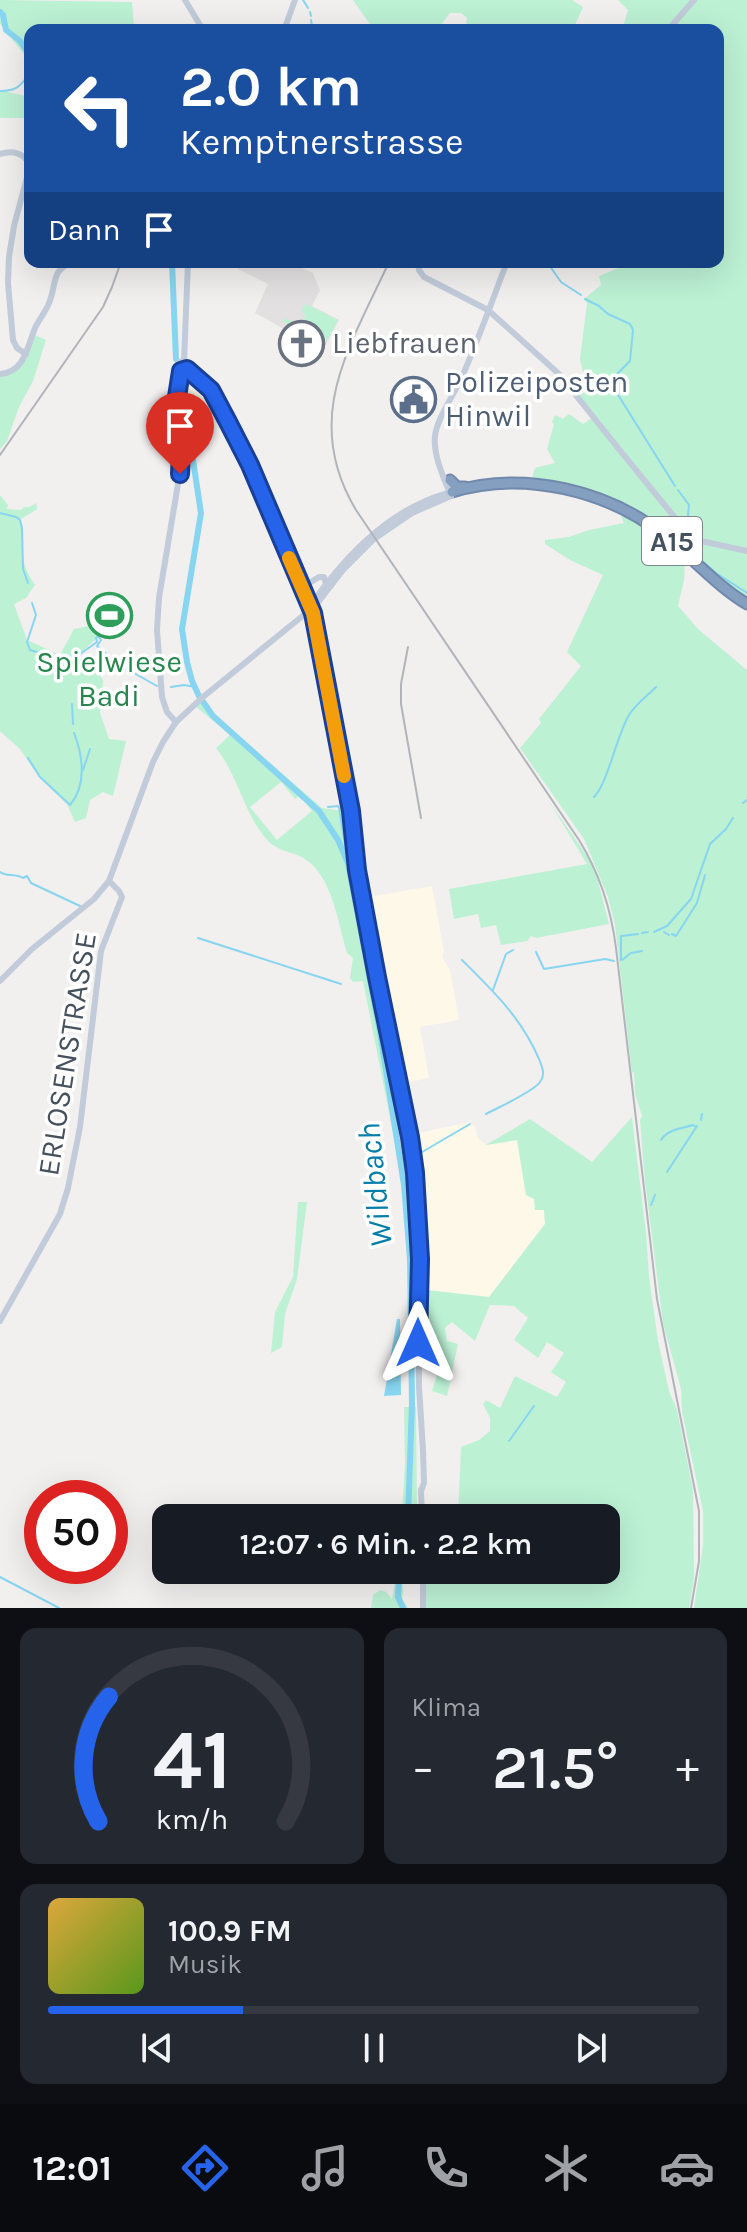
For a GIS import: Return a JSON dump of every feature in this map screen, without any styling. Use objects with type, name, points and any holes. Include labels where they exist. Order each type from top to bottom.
[{"type":"highway","points":[[447,480],[457,487],[465,487]]},
{"type":"highway","name":"A15","points":[[451,493],[465,487],[500,482],[570,490],[592,496],[624,509],[665,536],[747,604]]},
{"type":"highway","name":"A15","points":[[451,493],[513,484]]},
{"type":"main road","points":[[185,0],[199,24]]},
{"type":"main road","points":[[286,24],[295,0]]},
{"type":"main road","points":[[673,24],[694,0]]},
{"type":"main road","points":[[0,154],[11,152],[24,157]]},
{"type":"main road","points":[[24,189],[13,232],[8,271],[13,340],[17,348],[26,354]]},
{"type":"main road","points":[[0,374],[14,370],[26,354],[49,303],[56,276],[62,268]]},
{"type":"main road","points":[[176,722],[167,712],[162,697],[157,630],[159,598],[181,466],[177,407],[184,367],[188,268]]},
{"type":"main road","points":[[419,268],[425,278],[488,310],[561,376],[685,530],[701,541],[747,551]]},
{"type":"main road","points":[[451,493],[439,442],[444,415],[505,268]]},
{"type":"main road","points":[[184,367],[211,390],[228,422],[262,491],[311,609],[315,627],[390,1048],[402,1088],[418,1277],[420,1407],[423,1415],[421,1504]]},
{"type":"main road","points":[[436,497],[447,480]]},
{"type":"main road","points":[[304,593],[313,596],[377,531],[411,509],[451,493]]},
{"type":"main road","points":[[0,981],[32,949],[94,899],[109,881],[153,762],[176,722],[320,601],[347,566],[374,539],[412,513],[451,493]]},
{"type":"main road","points":[[304,593],[306,585],[320,576],[325,578],[326,584],[311,609]]},
{"type":"main road","points":[[315,627],[320,601]]},
{"type":"main road","points":[[285,631],[305,619],[315,627]]},
{"type":"main road","name":"ERLOSENSTRASSE","points":[[0,1321],[60,1214],[68,1188],[80,1127],[101,951],[122,897],[109,881]]},
{"type":"main road","points":[[407,1130],[415,1173],[420,1259],[418,1277]]},
{"type":"main road","points":[[423,1584],[423,1608]]},
{"type":"shaded area","points":[[302,268],[313,273],[320,290],[312,306],[339,320],[326,345],[287,325],[284,329],[255,313],[268,284],[238,269]]},
{"type":"shaded area","points":[[192,372],[223,412],[205,421],[205,432],[190,435],[184,393],[179,382],[180,376]]},
{"type":"shaded area","points":[[432,886],[444,952],[442,957],[450,970],[459,1020],[420,1027],[429,1078],[405,1083],[382,951],[379,951],[369,897]]},
{"type":"shaded area","points":[[469,1122],[475,1126],[478,1138],[486,1145],[517,1140],[526,1195],[544,1210],[545,1224],[489,1297],[424,1289],[426,1255],[415,1137],[419,1133]]},
{"type":"green space","points":[[0,0],[132,2],[134,24],[24,24],[24,54],[0,24]]},
{"type":"green space","points":[[353,0],[572,0],[583,7],[575,24],[467,24],[467,18],[461,13],[450,13],[442,24],[370,24]]},
{"type":"green space","points":[[618,0],[747,0],[747,608],[733,600],[685,559],[678,606],[699,630],[747,670],[747,1608],[694,1608],[703,1545],[703,1511],[682,1412],[681,1389],[663,1323],[645,1181],[642,1116],[632,1073],[615,925],[608,897],[584,839],[520,748],[581,666],[567,652],[603,575],[570,560],[545,544],[545,540],[624,523],[617,506],[610,503],[530,485],[535,468],[555,463],[547,449],[555,415],[563,419],[569,414],[583,424],[593,417],[571,387],[585,382],[580,359],[587,303],[584,299],[601,285],[599,276],[618,268],[724,268],[724,24],[624,24],[628,10]]},
{"type":"green space","points":[[0,90],[24,96],[24,118],[0,118]]},
{"type":"green space","points":[[306,304],[338,320],[327,341],[283,322],[285,318],[316,333],[301,325],[306,316],[301,311]]},
{"type":"green space","points":[[33,334],[46,340],[33,381],[19,407],[7,441],[0,449],[0,374],[16,368]]},
{"type":"green space","points":[[0,495],[8,505],[7,509],[21,510],[36,503],[37,509],[21,519],[23,559],[35,585],[26,598],[14,604],[27,640],[60,655],[74,629],[89,626],[90,613],[97,614],[98,606],[122,609],[120,625],[97,623],[97,626],[116,627],[107,636],[102,633],[69,664],[88,657],[103,680],[100,713],[109,739],[126,741],[113,796],[103,792],[90,800],[86,818],[75,822],[67,804],[39,777],[20,749],[0,731]]},
{"type":"green space","points":[[203,697],[214,714],[322,808],[343,811],[398,1121],[393,1133],[363,981],[353,982],[350,978],[353,958],[347,953],[328,888],[305,859],[278,848],[263,835],[216,748],[230,735],[194,705]],"holes":[[[281,782],[295,799],[299,796],[312,811],[277,840],[250,807]]]},
{"type":"green space","points":[[549,801],[596,873],[609,924],[536,938],[531,936],[527,941],[501,945],[496,925],[481,928],[478,914],[454,919],[449,889],[587,864]]},
{"type":"green space","points":[[632,1117],[658,1341],[669,1391],[677,1410],[693,1490],[694,1578],[689,1608],[423,1608],[423,1584],[620,1584],[620,1504],[459,1504],[461,1447],[479,1440],[490,1431],[490,1418],[483,1404],[486,1400],[500,1408],[515,1376],[557,1397],[566,1382],[551,1372],[564,1353],[547,1342],[538,1358],[514,1340],[528,1318],[514,1306],[490,1305],[475,1341],[452,1322],[445,1328],[447,1341],[458,1344],[447,1396],[432,1391],[440,1365],[419,1364],[418,1289],[489,1297],[545,1224],[544,1210],[535,1210],[534,1199],[526,1195],[517,1140],[486,1145],[530,1119],[592,1162]]},
{"type":"green space","points":[[298,1202],[307,1202],[297,1279],[285,1314],[282,1347],[271,1353],[275,1312],[293,1277]]},
{"type":"green space","points":[[404,1407],[416,1407],[417,1504],[403,1504]]},
{"type":"green space","points":[[395,1584],[402,1584],[402,1599],[408,1608],[371,1608],[373,1595],[380,1590],[392,1599]]},
{"type":"water","points":[[397,1319],[400,1319],[401,1395],[384,1396]]},
{"type":"waterway","points":[[303,0],[308,8]]},
{"type":"waterway","name":"Wildbach","points":[[0,12],[6,30],[24,47]]},
{"type":"waterway","points":[[310,12],[311,16]]},
{"type":"waterway","points":[[311,20],[312,24]]},
{"type":"waterway","points":[[0,91],[17,87],[24,81]]},
{"type":"waterway","name":"Wildbach","points":[[172,268],[176,359]]},
{"type":"waterway","points":[[551,268],[561,282],[581,295]]},
{"type":"waterway","points":[[585,299],[630,324],[633,330],[630,361],[612,382]]},
{"type":"waterway","name":"Wildbach","points":[[182,387],[201,513],[182,629],[192,681],[213,716],[319,811],[338,840],[348,863],[380,1032],[404,1185],[410,1259],[412,1404],[408,1504]]},
{"type":"waterway","points":[[615,390],[675,486]]},
{"type":"waterway","points":[[678,490],[689,505],[687,526]]},
{"type":"waterway","points":[[0,513],[20,520],[23,569],[28,583]]},
{"type":"waterway","points":[[686,535],[686,547],[716,573],[747,593]]},
{"type":"waterway","points":[[32,603],[36,615],[27,642],[30,650],[75,663],[80,654],[97,642],[98,636],[101,640],[97,646],[120,665]]},
{"type":"waterway","points":[[125,668],[157,686]]},
{"type":"waterway","points":[[171,687],[196,687]]},
{"type":"waterway","points":[[594,797],[604,781],[629,715],[656,687]]},
{"type":"waterway","points":[[72,704],[73,724]]},
{"type":"waterway","points":[[28,758],[40,777],[70,805],[79,789],[82,770],[74,733]]},
{"type":"waterway","points":[[83,770],[90,749]]},
{"type":"waterway","points":[[743,803],[747,800]]},
{"type":"waterway","points":[[328,807],[339,808],[348,863]]},
{"type":"waterway","points":[[654,932],[667,926],[691,899],[710,844],[733,818]]},
{"type":"waterway","points":[[0,872],[23,878],[27,876],[31,883],[80,906]]},
{"type":"waterway","points":[[672,934],[676,936],[697,903],[705,875]]},
{"type":"waterway","points":[[642,933],[648,932]]},
{"type":"waterway","points":[[664,932],[669,935]]},
{"type":"waterway","points":[[621,960],[621,936],[638,934]]},
{"type":"waterway","points":[[198,938],[341,984]]},
{"type":"waterway","points":[[493,990],[506,954],[513,950]]},
{"type":"waterway","points":[[622,960],[631,953],[642,951]]},
{"type":"waterway","points":[[536,952],[544,969],[605,959],[614,961]]},
{"type":"waterway","points":[[462,960],[515,1017],[532,1044],[543,1070],[542,1079],[536,1086],[486,1114]]},
{"type":"waterway","points":[[701,1120],[702,1114]]},
{"type":"waterway","points":[[417,1155],[470,1124]]},
{"type":"waterway","points":[[661,1140],[675,1130],[693,1125],[696,1127]]},
{"type":"waterway","points":[[667,1172],[697,1126]]},
{"type":"waterway","points":[[651,1205],[655,1195]]},
{"type":"waterway","points":[[509,1441],[534,1406]]},
{"type":"waterway","points":[[0,1577],[59,1608]]},
{"type":"waterway","name":"Wildbach","points":[[399,1584],[398,1597],[403,1608]]},
{"type":"railway","points":[[0,455],[103,307],[119,268]]},
{"type":"railway","points":[[386,268],[337,383],[332,414],[332,444],[340,476],[356,510],[579,840],[604,892],[616,948],[657,1299],[699,1511],[699,1561],[691,1608]]},
{"type":"railway","points":[[408,647],[401,684],[401,704],[421,818]]},
{"type":"slow traffic","points":[[289,558],[313,613],[344,776]]},
{"type":"place","name":"Liebfrauen","points":[[301,343]]},
{"type":"place","name":"Polizeiposten Hinwil","points":[[414,399]]},
{"type":"place","name":"Spielwiese Badi","points":[[109,616]]},
{"type":"route","points":[[180,474],[177,397],[181,371],[187,369],[216,398],[250,465],[313,613],[351,811],[357,870],[410,1137],[420,1259],[418,1343]]}]
